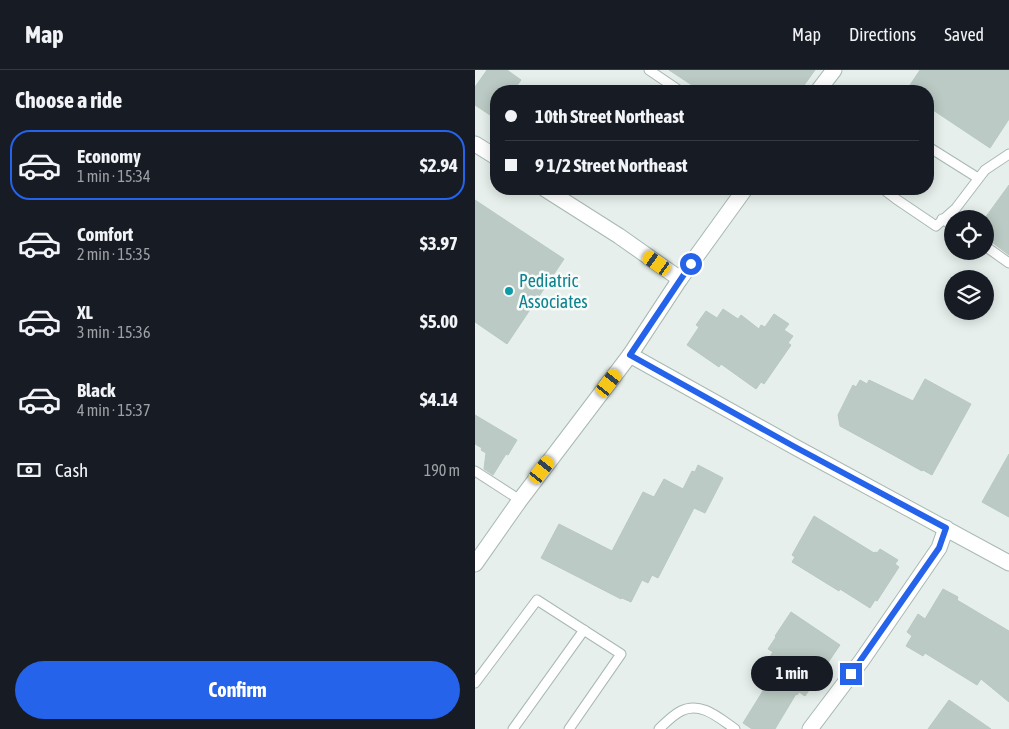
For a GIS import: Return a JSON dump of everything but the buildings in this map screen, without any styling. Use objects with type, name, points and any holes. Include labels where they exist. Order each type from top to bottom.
[{"type":"street","points":[[823,85],[834,70]]},
{"type":"street","points":[[475,144],[490,153]]},
{"type":"street","points":[[554,195],[619,236],[680,279]]},
{"type":"street","points":[[475,564],[519,500],[630,355],[680,279],[741,195]]},
{"type":"street","points":[[630,355],[1009,563]]},
{"type":"street","points":[[810,729],[862,660],[939,548],[946,528]]},
{"type":"lane","points":[[649,70],[671,85]]},
{"type":"lane","points":[[934,150],[978,178]]},
{"type":"lane","points":[[890,195],[936,226],[956,208],[985,170],[1009,154]]},
{"type":"lane","points":[[994,252],[1009,263]]},
{"type":"lane","points":[[475,471],[519,500]]},
{"type":"lane","points":[[475,683],[537,600],[621,654],[569,729]]},
{"type":"lane","points":[[513,729],[584,630]]},
{"type":"lane","points":[[659,729],[681,711],[695,708],[707,710],[735,729]]},
{"type":"place","name":"Pediatric Associates","points":[[509,291]]},
{"type":"route","points":[[691,264],[630,355],[946,528],[939,548],[851,674]]}]
